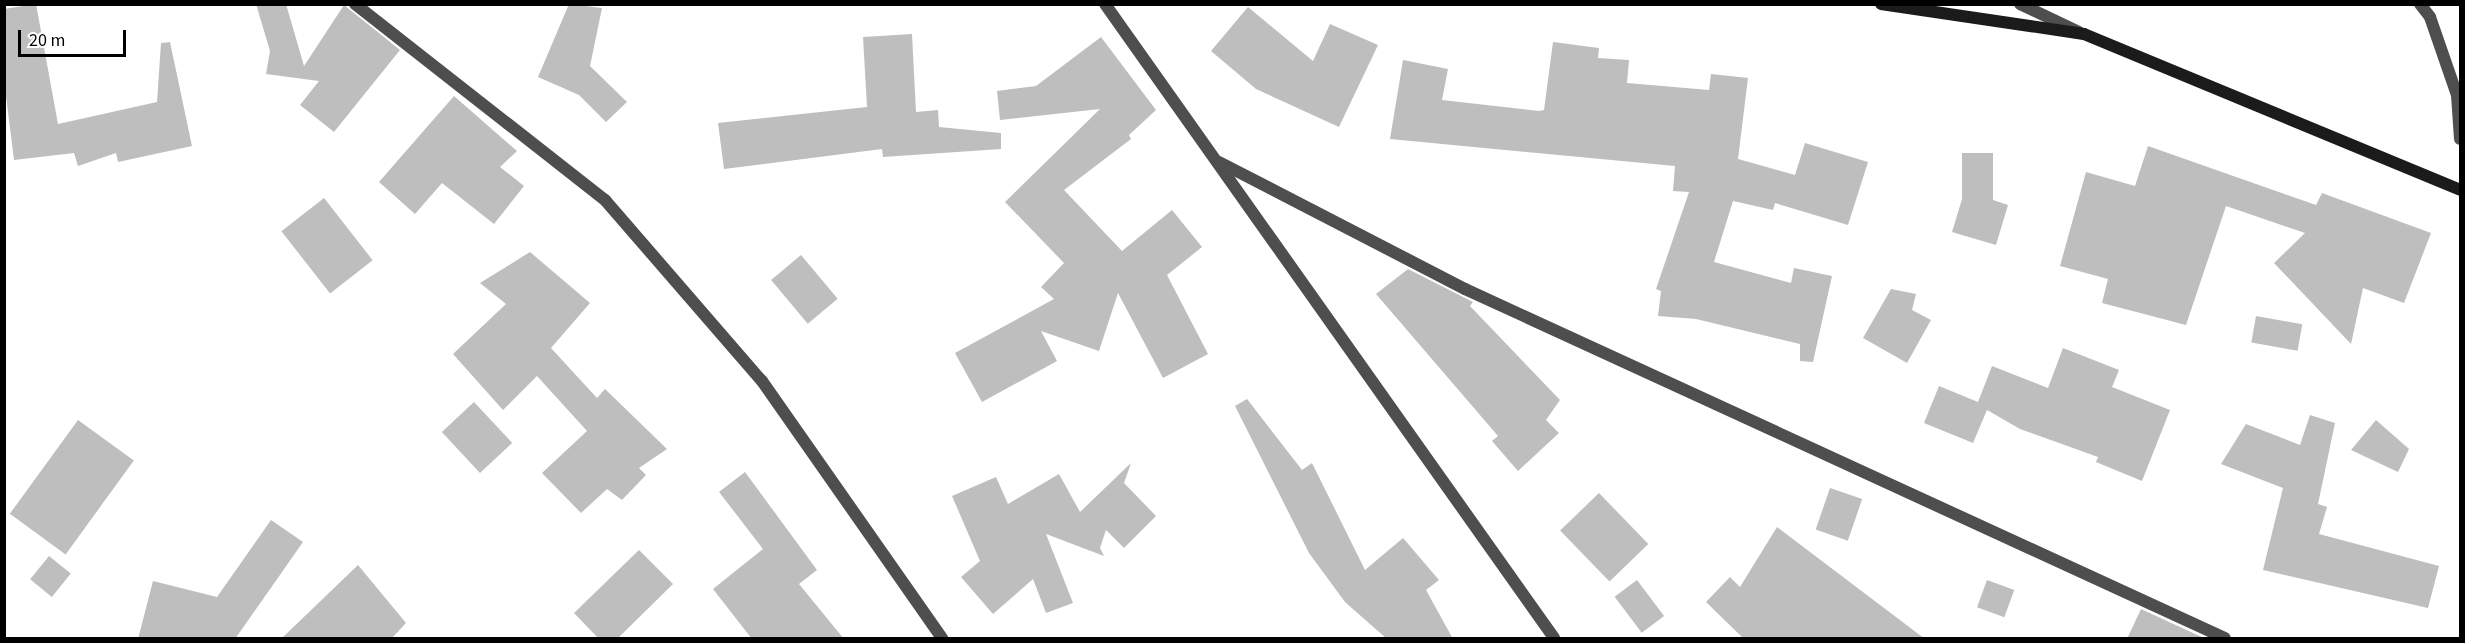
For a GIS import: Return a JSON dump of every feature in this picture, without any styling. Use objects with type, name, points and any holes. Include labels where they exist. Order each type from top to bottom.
[{"type":"main road","points":[[1881,4],[2084,34],[2460,190]]},
{"type":"street","points":[[355,4],[605,200],[762,381],[942,639]]},
{"type":"street","points":[[1104,4],[1219,162],[1342,347],[1554,639]]},
{"type":"street","points":[[2020,4],[2084,34]]},
{"type":"street","points":[[2420,4],[2430,17],[2457,95],[2460,139]]},
{"type":"street","points":[[1219,162],[1465,289],[2225,639]]},
{"type":"building","points":[[36,4],[58,124],[157,102],[161,43],[170,42],[192,146],[118,162],[116,153],[78,166],[74,153],[14,160],[4,80],[4,9]]},
{"type":"building","points":[[256,4],[286,4],[304,66],[344,5],[400,50],[334,132],[300,105],[319,81],[266,74],[270,51]]},
{"type":"building","points":[[569,4],[602,8],[590,66],[627,102],[606,122],[579,95],[538,77]]},
{"type":"building","points":[[1248,7],[1313,61],[1330,24],[1378,45],[1339,127],[1256,89],[1211,51]]},
{"type":"building","points":[[912,34],[916,112],[938,110],[939,127],[1001,133],[1001,149],[883,157],[882,149],[724,169],[718,123],[867,107],[863,37]]},
{"type":"building","points":[[1101,37],[1156,110],[1129,135],[1131,139],[1064,190],[1122,251],[1172,210],[1202,247],[1167,275],[1208,354],[1163,378],[1118,293],[1099,351],[1041,331],[1057,361],[982,402],[955,353],[1054,299],[1041,287],[1064,263],[1005,202],[1100,109],[1000,120],[997,91],[1036,86]]},
{"type":"building","points":[[1553,42],[1599,48],[1598,58],[1629,60],[1627,83],[1709,90],[1711,74],[1748,78],[1738,159],[1795,175],[1805,143],[1868,162],[1848,225],[1775,203],[1773,210],[1733,201],[1714,262],[1791,283],[1794,268],[1832,276],[1813,362],[1800,361],[1800,344],[1696,319],[1658,316],[1661,291],[1656,289],[1689,192],[1673,191],[1675,166],[1390,139],[1403,60],[1448,69],[1442,100],[1539,111],[1544,110]]},
{"type":"building","points":[[454,96],[517,151],[500,167],[524,186],[494,224],[442,183],[415,214],[379,182]]},
{"type":"building","points":[[2148,146],[2316,205],[2322,193],[2431,233],[2404,303],[2363,288],[2351,344],[2274,263],[2305,233],[2226,206],[2186,325],[2102,303],[2108,279],[2060,266],[2086,172],[2135,186]]},
{"type":"building","points":[[1962,153],[1993,153],[1993,200],[2008,205],[1996,245],[1952,232],[1962,199]]},
{"type":"building","points":[[324,198],[373,260],[330,293],[281,231]]},
{"type":"building","points":[[530,252],[590,303],[551,348],[597,398],[605,389],[667,449],[639,468],[646,475],[622,500],[607,489],[581,513],[542,473],[587,431],[537,376],[503,410],[453,354],[506,304],[480,283]]},
{"type":"building","points":[[801,255],[838,299],[808,324],[771,280]]},
{"type":"building","points":[[1408,269],[1473,302],[1470,306],[1560,400],[1546,420],[1559,433],[1518,471],[1492,441],[1498,436],[1376,294]]},
{"type":"building","points":[[1891,289],[1916,294],[1912,310],[1931,320],[1907,363],[1863,338]]},
{"type":"building","points":[[2256,316],[2302,324],[2298,351],[2251,343]]},
{"type":"building","points":[[2063,348],[2119,370],[2112,387],[2170,410],[2142,481],[2096,462],[2098,457],[2020,429],[1987,410],[1973,443],[1924,423],[1939,386],[1978,402],[1992,366],[2048,388]]},
{"type":"building","points":[[1247,399],[1302,470],[1312,463],[1365,570],[1403,538],[1439,580],[1426,590],[1453,639],[1387,639],[1345,602],[1309,553],[1235,406]]},
{"type":"building","points":[[474,402],[512,443],[480,473],[442,432]]},
{"type":"building","points":[[2310,415],[2335,423],[2318,504],[2327,507],[2319,534],[2439,566],[2428,608],[2263,570],[2283,488],[2221,464],[2246,424],[2300,445]]},
{"type":"building","points":[[78,420],[134,461],[66,554],[10,514]]},
{"type":"building","points":[[2376,420],[2409,449],[2398,472],[2351,450]]},
{"type":"building","points":[[1131,463],[1124,483],[1156,516],[1124,548],[1106,530],[1100,548],[1104,556],[1046,534],[1073,603],[1046,613],[1033,579],[993,614],[961,577],[980,561],[952,496],[996,477],[1008,504],[1059,474],[1080,512]]},
{"type":"building","points":[[745,472],[817,570],[799,584],[844,639],[752,639],[713,589],[763,549],[719,492]]},
{"type":"building","points":[[1830,488],[1862,499],[1848,541],[1816,530]]},
{"type":"building","points":[[1599,493],[1648,544],[1609,582],[1560,531]]},
{"type":"building","points":[[271,520],[303,542],[235,639],[138,639],[153,581],[217,597]]},
{"type":"building","points":[[1777,527],[1925,639],[1744,639],[1706,602],[1730,577],[1740,587]]},
{"type":"building","points":[[639,550],[673,584],[617,639],[599,639],[574,613]]},
{"type":"building","points":[[49,556],[71,574],[52,597],[30,579]]},
{"type":"building","points":[[358,565],[406,623],[391,639],[281,639]]},
{"type":"building","points":[[1637,580],[1664,616],[1642,633],[1615,597]]},
{"type":"building","points":[[1987,580],[2014,590],[2004,617],[1977,607]]},
{"type":"building","points":[[2141,609],[2206,639],[2127,639]]}]
